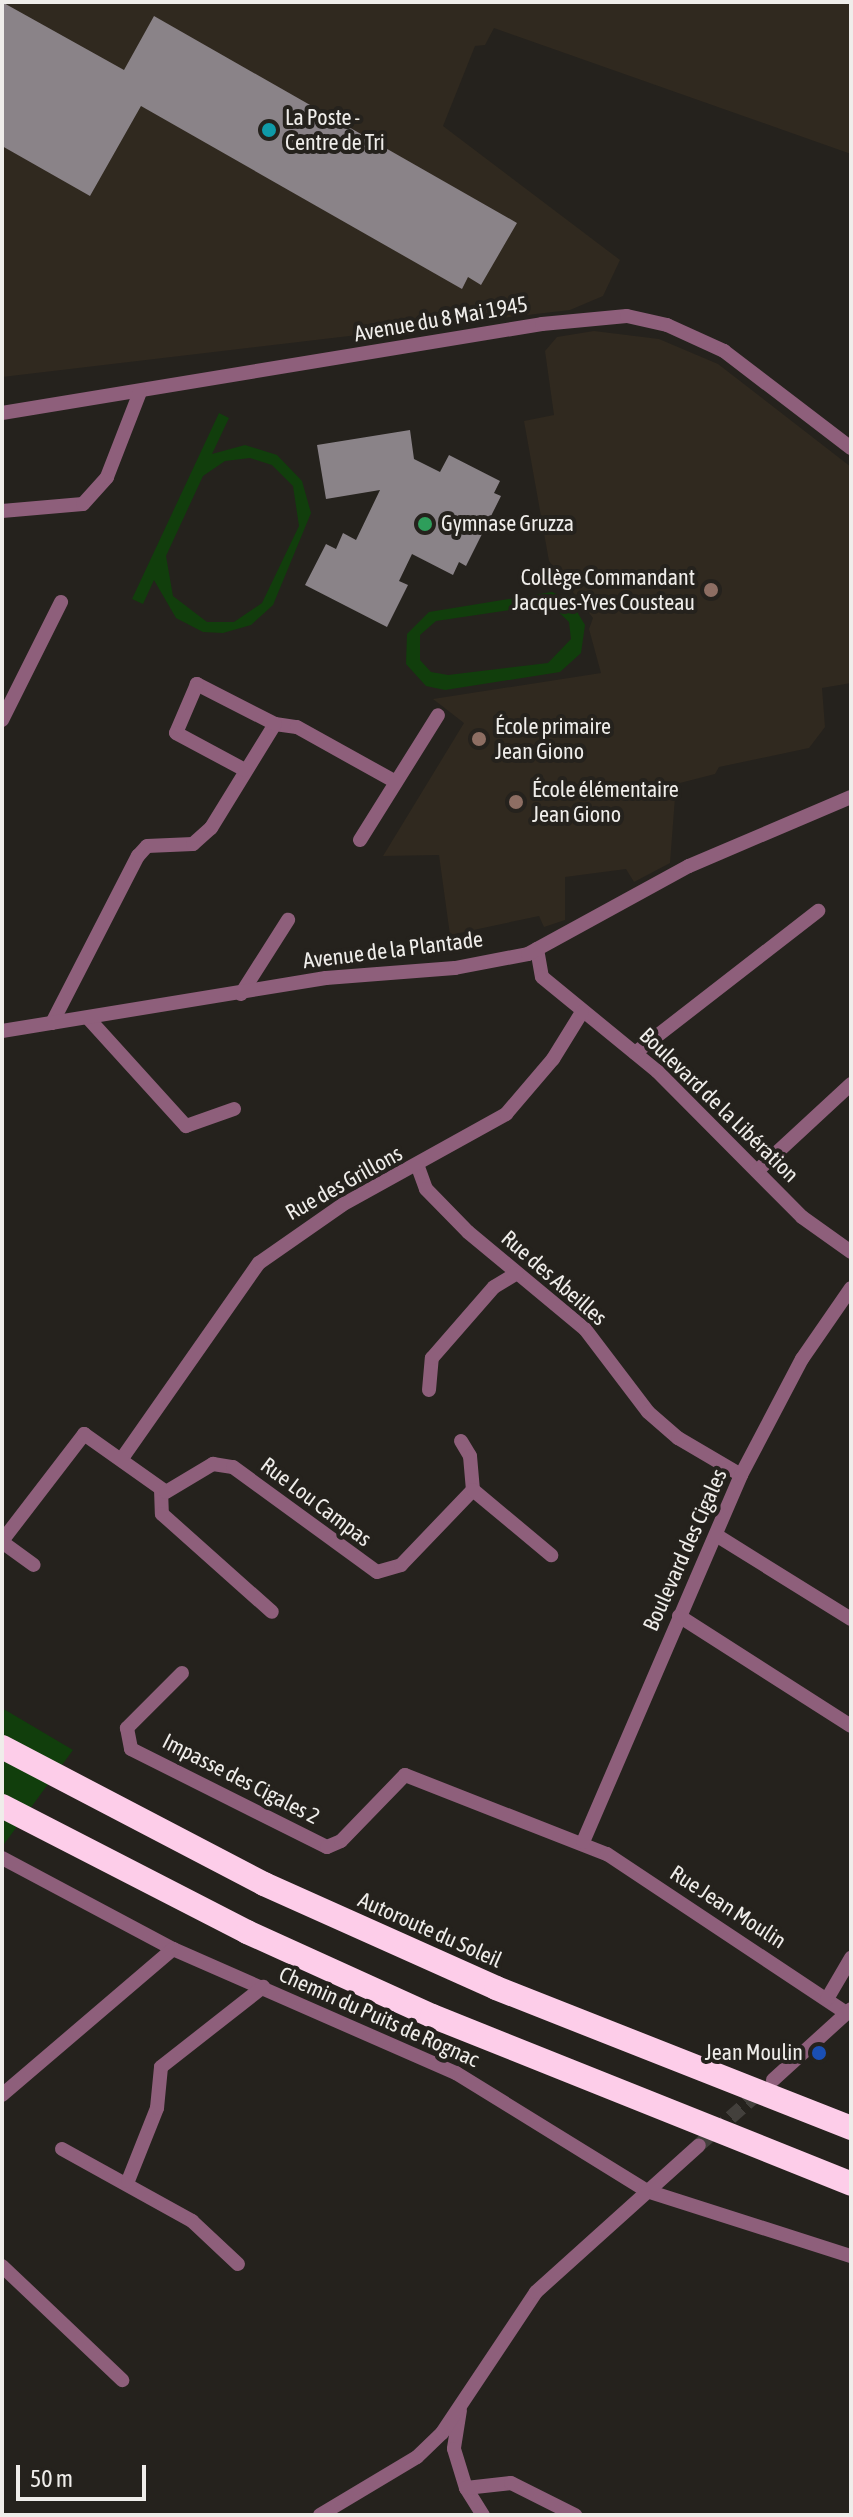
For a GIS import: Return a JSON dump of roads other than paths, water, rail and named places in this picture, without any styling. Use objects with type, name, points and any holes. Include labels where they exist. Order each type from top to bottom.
[{"type":"highway","name":"Autoroute du Soleil","points":[[2,1747],[293,1897],[582,2024],[851,2128]]},
{"type":"highway","points":[[2,1806],[247,1932],[432,2016],[851,2184]]},
{"type":"street","name":"Avenue du 8 Mai 1945","points":[[2,413],[542,324],[627,316],[724,351],[851,448]]},
{"type":"street","points":[[2,511],[83,504],[107,477],[140,392]]},
{"type":"street","points":[[2,720],[61,602]]},
{"type":"street","points":[[245,770],[176,733],[197,684],[275,724],[297,727],[396,782]]},
{"type":"street","points":[[360,840],[438,715]]},
{"type":"street","points":[[52,1023],[138,856],[147,846],[193,844],[211,828],[275,724]]},
{"type":"street","name":"Avenue de la Plantade","points":[[2,1031],[326,978],[455,968],[537,949],[689,866],[851,797]]},
{"type":"street","points":[[635,1053],[818,911]]},
{"type":"street","points":[[241,994],[288,920]]},
{"type":"street","name":"Boulevard de la Libération","points":[[537,949],[542,977],[635,1053],[802,1217],[851,1252]]},
{"type":"street","name":"Rue des Grillons","points":[[123,1457],[259,1263],[342,1205],[418,1167],[506,1114],[553,1059],[582,1012]]},
{"type":"street","points":[[88,1018],[186,1126],[234,1109]]},
{"type":"street","points":[[757,1171],[851,1084]]},
{"type":"street","name":"Rue des Abeilles","points":[[418,1167],[426,1189],[516,1274],[585,1329],[648,1412],[678,1438],[741,1475]]},
{"type":"street","points":[[429,1390],[432,1358],[494,1287],[516,1274]]},
{"type":"street","name":"Boulevard des Cigales","points":[[583,1842],[741,1475],[802,1359],[851,1288]]},
{"type":"street","points":[[34,1565],[2,1542],[84,1434],[123,1457],[161,1489],[162,1514],[272,1612]]},
{"type":"street","points":[[461,1441],[470,1456],[473,1490],[551,1555]]},
{"type":"street","name":"Rue Lou Campas","points":[[161,1489],[176,1492],[213,1464],[233,1467],[377,1572],[401,1565],[473,1490]]},
{"type":"street","points":[[716,1535],[851,1619]]},
{"type":"street","points":[[679,1616],[851,1726]]},
{"type":"street","name":"Impasse des Cigales 2","points":[[182,1673],[134,1717],[125,1742],[327,1847],[341,1841],[405,1775],[583,1842]]},
{"type":"street","name":"Rue Jean Moulin","points":[[583,1842],[848,2011]]},
{"type":"street","points":[[2,1858],[173,1949],[263,1987]]},
{"type":"street","points":[[2,2095],[173,1949]]},
{"type":"street","points":[[827,1999],[851,1958]]},
{"type":"street","name":"Chemin du Puits de Rognac","points":[[128,2181],[157,2108],[161,2067],[263,1987],[456,2073],[647,2191],[851,2256]]},
{"type":"street","points":[[773,2080],[848,2011]]},
{"type":"street","points":[[320,2515],[417,2457],[460,2403],[536,2292],[699,2145]]},
{"type":"street","points":[[62,2149],[128,2181],[192,2221],[238,2264]]},
{"type":"street","points":[[2,2266],[122,2380]]},
{"type":"street","points":[[460,2403],[454,2449],[466,2488],[483,2515]]},
{"type":"street","points":[[466,2488],[511,2483],[575,2515]]},
{"type":"tunnel","points":[[699,2145],[762,2090]]},
{"type":"place","name":"La Poste - Centre de Tri","points":[[269,130]]},
{"type":"place","name":"Gymnase Gruzza","points":[[425,524]]},
{"type":"place","name":"Collège Commandant Jacques-Yves Cousteau","points":[[711,590]]},
{"type":"place","name":"École primaire Jean Giono","points":[[479,739]]},
{"type":"place","name":"École élémentaire Jean Giono","points":[[516,802]]},
{"type":"place","name":"Jean Moulin","points":[[819,2053]]}]
